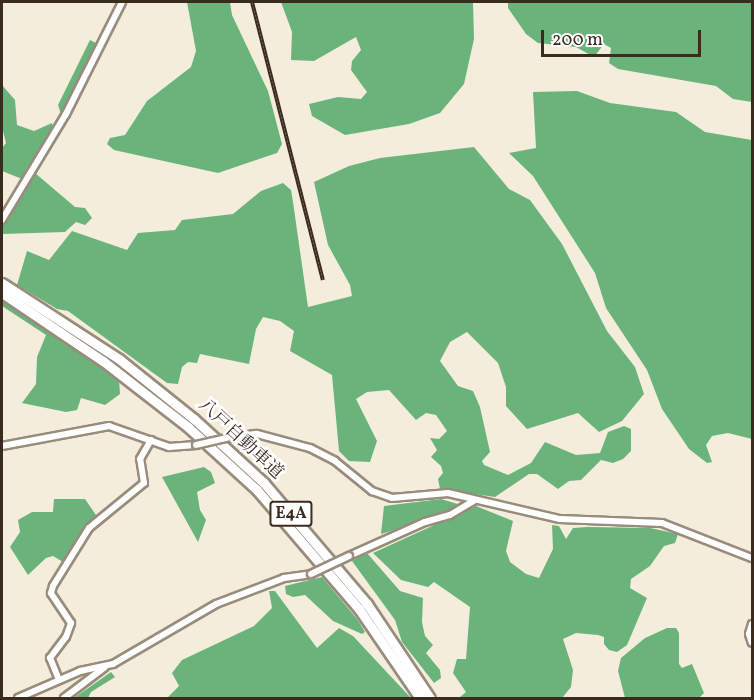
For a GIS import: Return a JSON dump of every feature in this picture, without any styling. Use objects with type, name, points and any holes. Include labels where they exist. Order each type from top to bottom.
[{"type":"highway","name":"八戸自動車道","points":[[2,283],[143,378],[264,483],[367,604],[430,699]]},
{"type":"highway","name":"八戸自動車道","points":[[2,293],[103,361],[188,427],[257,490],[347,593],[420,699]]},
{"type":"street","points":[[2,220],[66,114],[122,2]]},
{"type":"street","points":[[2,446],[109,426],[169,447],[196,445],[257,434],[310,448],[384,496],[404,499],[448,493],[560,519],[662,523],[753,558]]},
{"type":"street","points":[[59,680],[50,658],[66,638],[71,623],[51,593],[53,586],[90,528],[144,483],[140,459],[151,440]]},
{"type":"street","points":[[64,699],[106,667],[207,608],[284,578],[311,574],[425,522],[450,515],[475,500]]},
{"type":"street","points":[[753,624],[749,634],[753,643]]},
{"type":"street","points":[[18,699],[59,680],[106,667]]},
{"type":"green space","points":[[187,2],[230,2],[232,15],[268,91],[282,144],[277,153],[218,173],[114,150],[107,144],[110,138],[125,135],[147,101],[191,67],[196,51]]},
{"type":"green space","points":[[281,2],[473,2],[474,39],[464,84],[440,113],[409,124],[345,135],[312,116],[309,104],[338,97],[361,99],[367,92],[351,70],[352,61],[361,50],[356,37],[314,61],[291,60],[292,32]]},
{"type":"green space","points":[[508,2],[752,2],[752,102],[733,99],[716,86],[618,69],[609,63],[611,48],[604,44],[594,57],[576,47],[538,43],[526,34],[508,8]]},
{"type":"green space","points":[[90,40],[98,44],[61,114],[58,105]]},
{"type":"green space","points":[[2,85],[15,100],[17,125],[34,131],[52,123],[53,128],[22,179],[2,171],[2,148],[6,143],[2,127]]},
{"type":"green space","points":[[577,91],[610,103],[676,112],[705,132],[752,140],[752,439],[728,433],[712,436],[706,445],[712,462],[707,463],[689,449],[662,409],[647,370],[606,308],[595,273],[533,176],[509,153],[536,148],[533,92]]},
{"type":"green space","points":[[474,147],[509,189],[530,200],[562,244],[607,331],[635,367],[644,394],[622,421],[599,432],[578,413],[527,429],[506,406],[506,387],[498,363],[467,332],[450,342],[440,361],[458,386],[473,391],[480,407],[490,452],[482,461],[484,465],[508,475],[531,463],[545,442],[576,455],[600,453],[608,432],[624,426],[631,429],[631,451],[623,459],[613,463],[601,460],[581,480],[569,481],[558,489],[537,474],[529,474],[495,497],[440,489],[438,479],[443,473],[441,466],[431,457],[437,450],[430,438],[439,439],[447,431],[436,415],[426,413],[416,420],[389,390],[367,392],[356,399],[377,441],[370,462],[349,461],[339,451],[332,375],[290,351],[294,331],[280,321],[263,317],[256,329],[249,364],[200,354],[197,363],[188,362],[182,367],[178,384],[167,383],[68,311],[57,309],[17,285],[27,251],[49,260],[72,231],[127,250],[138,233],[175,230],[182,220],[233,214],[261,191],[283,183],[291,190],[308,307],[352,296],[350,285],[328,245],[314,182],[349,166],[380,158]]},
{"type":"green space","points":[[35,173],[75,207],[85,208],[92,218],[85,225],[76,222],[65,232],[2,234],[2,226]]},
{"type":"green space","points":[[2,299],[119,379],[120,394],[105,405],[81,398],[77,410],[66,412],[22,403],[36,384],[37,357],[46,335],[2,306]]},
{"type":"green space","points":[[204,467],[211,472],[215,483],[197,492],[200,510],[206,520],[198,542],[162,477]]},
{"type":"green space","points":[[54,499],[85,499],[96,515],[63,562],[53,556],[46,558],[28,575],[10,547],[20,532],[18,520],[32,512],[53,512]]},
{"type":"green space","points":[[441,499],[461,505],[450,513],[381,534],[384,506]]},
{"type":"green space","points":[[476,506],[513,521],[506,551],[510,562],[526,574],[539,578],[553,549],[552,525],[559,526],[566,539],[573,528],[587,527],[650,528],[678,534],[675,543],[664,546],[650,566],[631,579],[630,588],[647,598],[627,645],[617,652],[609,650],[604,644],[604,637],[598,635],[576,633],[563,639],[573,670],[571,687],[562,698],[459,698],[466,692],[453,673],[457,659],[466,659],[470,607],[434,582],[428,587],[401,580],[373,553]]},
{"type":"green space","points":[[367,553],[400,591],[423,598],[422,622],[425,636],[433,645],[426,653],[440,670],[441,678],[434,683],[402,642],[395,620],[352,561]]},
{"type":"green space","points":[[322,577],[358,620],[365,632],[362,634],[333,621],[305,595],[293,597],[286,594],[285,586]]},
{"type":"green space","points":[[269,591],[275,591],[317,648],[339,628],[353,636],[411,698],[167,698],[179,686],[172,673],[182,660],[254,626],[272,608]]},
{"type":"green space","points":[[667,628],[676,628],[679,633],[679,664],[682,668],[692,664],[704,693],[699,698],[625,698],[618,671],[621,658],[645,638]]},
{"type":"green space","points":[[111,672],[115,677],[91,692],[88,698],[74,698]]},
{"type":"railway","points":[[252,2],[323,280]]}]
